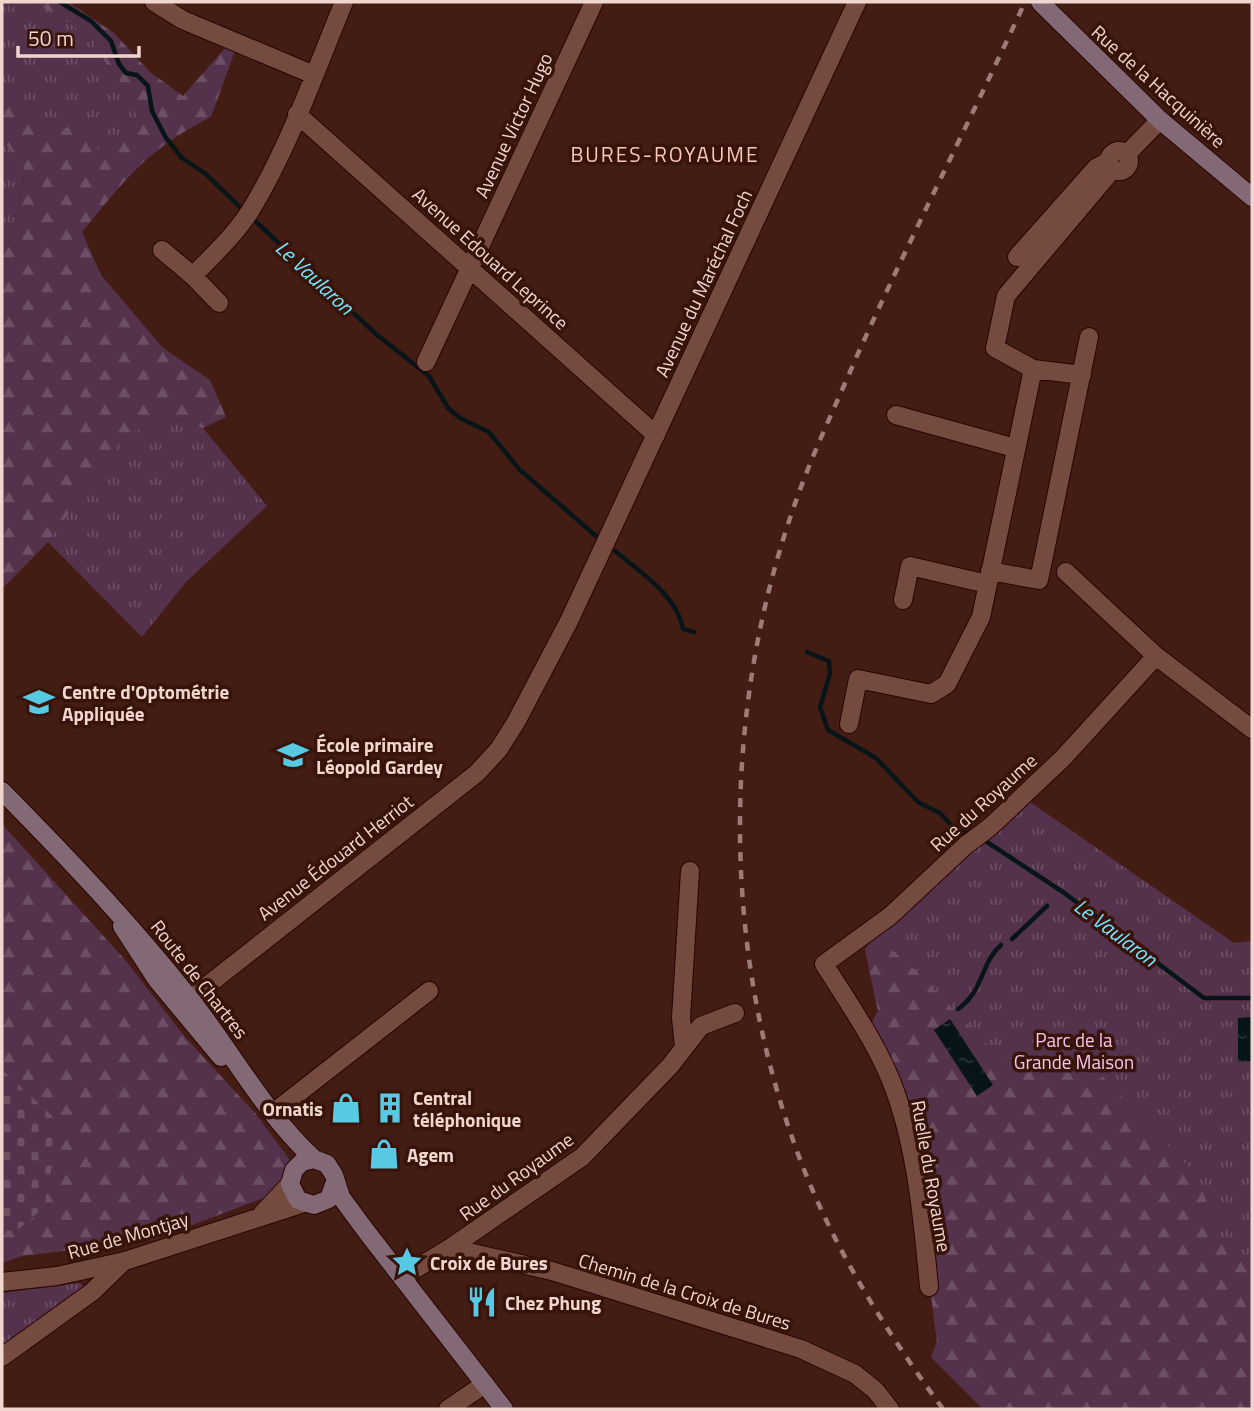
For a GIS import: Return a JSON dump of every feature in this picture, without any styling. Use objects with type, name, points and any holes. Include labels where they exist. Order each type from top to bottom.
[{"type":"main road","name":"Rue de la Hacquinière","points":[[1040,2],[1160,120],[1252,197]]},
{"type":"main road","name":"Route de Chartres","points":[[2,791],[110,903],[136,952],[184,1003],[219,1056],[253,1085],[287,1134],[314,1159]]},
{"type":"main road","name":"Route de Chartres","points":[[287,1134],[292,1177]]},
{"type":"main road","points":[[366,1231],[295,1197],[292,1177],[302,1162],[314,1159],[327,1164],[341,1197],[504,1409]]},
{"type":"main road","points":[[311,1204],[329,1199],[335,1182]]},
{"type":"street","points":[[154,2],[183,20],[314,75]]},
{"type":"street","points":[[193,276],[252,208],[297,114],[344,2]]},
{"type":"street","name":"Avenue Victor Hugo","points":[[426,362],[594,2]]},
{"type":"street","name":"Avenue du Maréchal Foch","points":[[605,545],[857,2]]},
{"type":"street","name":"Avenue Edouard Leprince","points":[[297,114],[656,435]]},
{"type":"street","points":[[1082,375],[1033,369],[995,348],[1006,296],[1116,161],[1160,120]]},
{"type":"street","points":[[1017,257],[1096,168],[1116,161]]},
{"type":"street","points":[[162,250],[219,303]]},
{"type":"street","points":[[903,600],[910,566],[988,577],[1039,580],[1089,337]]},
{"type":"street","points":[[849,724],[858,679],[931,695],[947,684],[981,617],[1033,369]]},
{"type":"street","points":[[896,415],[1015,448]]},
{"type":"street","name":"Avenue Édouard Herriot","points":[[184,1003],[477,773],[499,749],[558,642],[605,545]]},
{"type":"street","points":[[1066,572],[1156,656],[1252,729]]},
{"type":"street","name":"Rue du Royaume","points":[[824,964],[890,916],[966,845],[990,827],[1063,758],[1156,656]]},
{"type":"street","points":[[684,1046],[681,1018],[690,871]]},
{"type":"street","name":"Ruelle du Royaume","points":[[824,964],[863,1026],[895,1091],[912,1161],[929,1287]]},
{"type":"street","points":[[273,1113],[429,990]]},
{"type":"street","name":"Rue du Royaume","points":[[402,1278],[582,1157],[670,1066],[701,1026],[735,1013]]},
{"type":"street","name":"Rue de Montjay","points":[[262,1214],[292,1177]]},
{"type":"street","name":"Rue de Montjay","points":[[2,1282],[57,1276],[125,1261],[262,1214],[311,1204]]},
{"type":"street","name":"Chemin de la Croix de Bures","points":[[450,1248],[552,1271],[801,1349],[855,1374],[875,1390],[890,1409]]},
{"type":"street","points":[[2,1357],[92,1292],[125,1261]]},
{"type":"street","points":[[448,1409],[485,1384]]},
{"type":"green space","points":[[2,2],[33,2],[91,36],[105,62],[127,91],[137,116],[106,153],[98,153],[93,130],[56,134],[29,112],[19,97],[6,144],[25,170],[10,242],[2,245]]},
{"type":"green space","points":[[33,2],[68,2],[114,33],[150,72],[183,96],[226,47],[236,48],[211,117],[153,154],[125,181],[82,232],[101,275],[163,348],[210,380],[226,417],[203,428],[167,417],[125,436],[48,542],[2,589],[2,245],[10,242],[25,171],[6,144],[3,113],[20,96],[29,112],[56,134],[84,117],[93,130],[98,153],[106,153],[137,116],[127,91],[105,62],[91,36]]},
{"type":"green space","points":[[167,417],[203,428],[267,506],[186,582],[142,637],[48,542],[124,436]]},
{"type":"green space","name":"Parc de la Grande Maison","points":[[1030,802],[1234,943],[1252,941],[1252,1409],[983,1409],[931,1357],[937,1342],[911,1135],[870,1026],[878,1011],[865,949],[878,932],[985,834],[997,834]]},
{"type":"green space","points":[[2,824],[127,962],[184,1036],[255,1113],[290,1160],[274,1194],[153,1240],[22,1256],[2,1263]]},
{"type":"green space","points":[[889,948],[914,969],[1004,1062],[1103,1077],[1196,1175],[1233,1269],[1252,1251],[1252,1409],[983,1409],[931,1357],[937,1342],[911,1135],[870,1026],[878,1011],[865,949]]},
{"type":"green space","points":[[2,1070],[58,1121],[46,1206],[20,1228],[2,1232]]},
{"type":"green space","points":[[80,1283],[85,1288],[11,1345],[2,1343],[2,1293]]},
{"type":"water","points":[[1252,1017],[1252,1061],[1238,1062],[1238,1018]]},
{"type":"water","points":[[950,1019],[993,1085],[977,1096],[934,1030]]},
{"type":"waterway","name":"Le Vaularon","points":[[60,2],[91,21],[111,41],[119,64],[126,73],[137,75],[148,86],[152,111],[166,138],[182,158],[206,174],[245,212]]},
{"type":"waterway","name":"Le Vaularon","points":[[252,218],[376,334],[429,376],[448,408],[460,418],[489,432],[519,469],[596,536]]},
{"type":"waterway","name":"Le Vaularon","points":[[615,551],[665,595],[673,605],[683,629],[694,632]]},
{"type":"waterway","name":"Le Vaularon","points":[[807,652],[829,661],[830,674],[820,707],[828,730],[876,758],[918,802],[940,813],[950,824],[969,834]]},
{"type":"waterway","name":"Le Vaularon","points":[[987,842],[1063,892],[1204,998],[1252,998]]},
{"type":"waterway","points":[[1012,939],[1047,906]]},
{"type":"waterway","points":[[958,1009],[973,994],[994,952],[1001,945]]},
{"type":"railway","points":[[943,1409],[883,1322],[831,1231],[803,1167],[776,1086],[756,1003],[744,918],[740,833],[743,747],[754,663],[772,579],[797,498],[877,313],[1025,2]]},
{"type":"place","name":"Centre d'Optométrie Appliquée","points":[[39,702]]},
{"type":"place","name":"École primaire Léopold Gardey","points":[[293,755]]},
{"type":"place","name":"Ornatis","points":[[346,1108]]},
{"type":"place","name":"Central téléphonique","points":[[390,1108]]},
{"type":"place","name":"Agem","points":[[384,1154]]},
{"type":"place","name":"Croix de Bures","points":[[407,1262]]},
{"type":"place","name":"Chez Phung","points":[[482,1302]]},
{"type":"district","name":"BURES-ROYAUME","points":[[665,154]]}]
